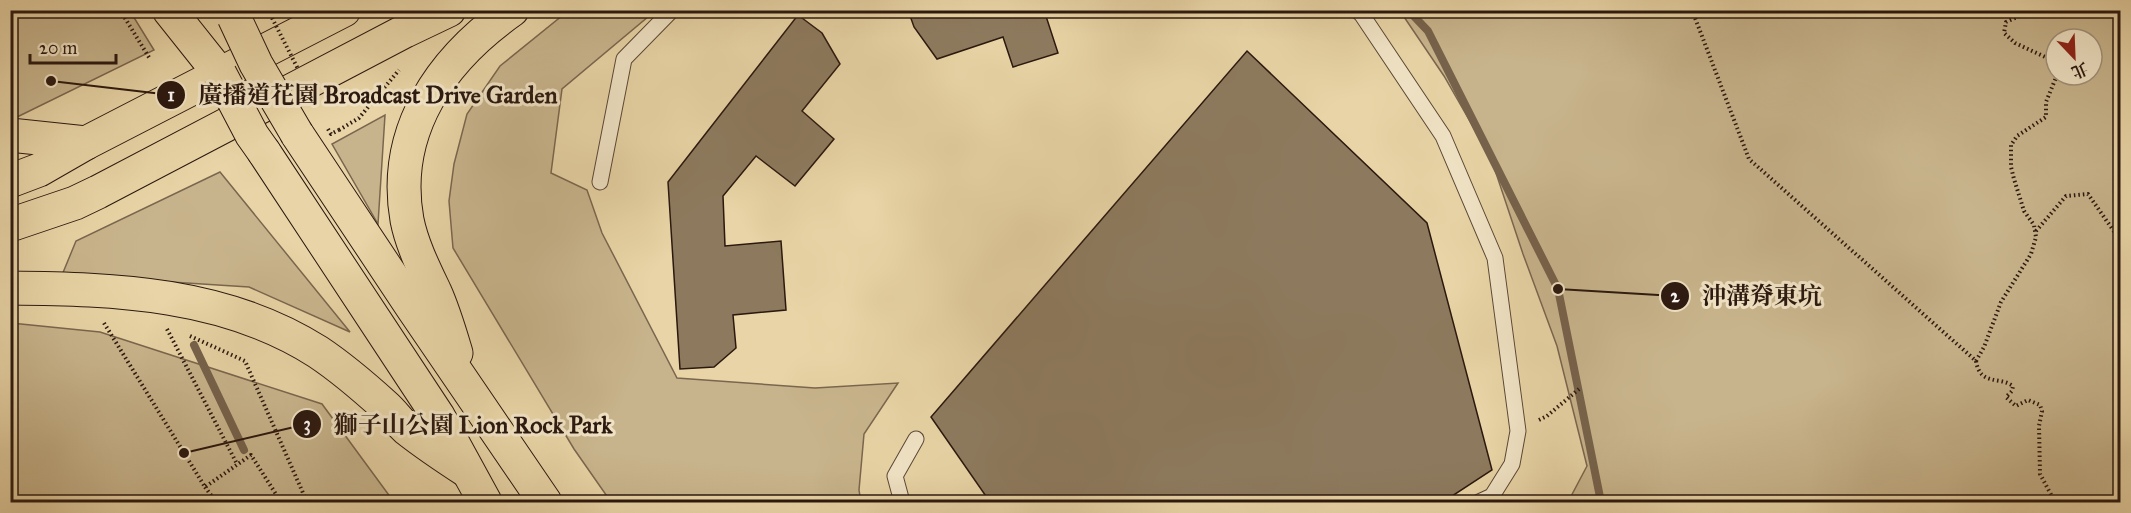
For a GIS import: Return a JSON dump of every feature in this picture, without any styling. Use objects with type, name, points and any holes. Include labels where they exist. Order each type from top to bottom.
[{"type":"highway","points":[[232,10],[256,64],[297,134],[382,264],[545,502]]},
{"type":"highway","points":[[10,181],[39,170],[86,143],[344,10]]},
{"type":"highway","points":[[10,225],[75,203],[98,192],[449,10]]},
{"type":"highway","points":[[466,387],[446,320],[418,254],[407,220],[405,192],[407,160],[410,140],[422,108],[451,64],[486,30],[512,10]]},
{"type":"highway","points":[[178,11],[220,74],[252,135],[438,416],[485,502]]},
{"type":"highway","points":[[10,135],[86,143]]},
{"type":"highway","points":[[10,288],[96,289],[142,294],[203,304],[251,319],[289,336],[334,363],[373,395],[407,428],[467,471]]},
{"type":"lane","points":[[600,182],[624,59],[672,10]]},
{"type":"lane","points":[[1357,10],[1443,136],[1495,258],[1518,431],[1512,464],[1492,496],[1479,502]]},
{"type":"lane","points":[[902,502],[895,476],[916,439]]},
{"type":"path","points":[[120,10],[150,59]]},
{"type":"path","points":[[1692,10],[1749,159],[1976,361],[1982,375],[1993,381],[2009,383],[2013,386],[2012,391],[2006,397],[2016,406],[2028,400],[2041,406],[2040,474],[2055,502]]},
{"type":"path","points":[[2024,10],[2024,14],[2006,22],[2004,33],[2015,42],[2044,56]]},
{"type":"path","points":[[339,130],[359,118],[405,64]]},
{"type":"path","points":[[2036,231],[2028,214],[2024,211],[2014,179],[2011,167],[2011,145],[2017,136],[2046,117],[2046,102],[2052,87]]},
{"type":"path","points":[[1976,361],[2001,302],[2020,275],[2031,254],[2036,231],[2066,196],[2088,194],[2121,240]]},
{"type":"path","points":[[99,315],[216,502]]},
{"type":"path","points":[[174,329],[164,325],[237,464]]},
{"type":"path","points":[[184,334],[245,361],[307,502]]},
{"type":"path","points":[[1547,416],[1579,389]]},
{"type":"path","points":[[205,487],[251,455],[281,502]]},
{"type":"path","points":[[320,502],[333,498],[337,502]]},
{"type":"shaded area","points":[[11,11],[130,11],[154,50],[11,120]]},
{"type":"shaded area","points":[[568,11],[655,11],[562,89],[551,173],[587,190],[602,233],[677,378],[815,388],[898,383],[864,434],[859,490],[861,502],[611,502],[574,449],[453,248],[449,201],[454,164],[467,114],[500,66]]},
{"type":"shaded area","points":[[1400,11],[2120,11],[2120,502],[1568,502],[1587,466],[1557,346],[1491,158],[1444,76]]},
{"type":"shaded area","points":[[385,115],[378,224],[332,144]]},
{"type":"shaded area","points":[[220,172],[350,332],[249,287],[62,275],[76,241]]},
{"type":"shaded area","points":[[11,323],[100,332],[322,404],[394,502],[11,502]]},
{"type":"building","points":[[908,10],[1044,10],[1058,53],[1013,67],[1003,37],[937,59],[914,27]]},
{"type":"building","points":[[798,15],[822,33],[840,64],[802,111],[834,139],[795,186],[756,156],[723,196],[725,246],[781,241],[786,310],[733,315],[736,348],[714,367],[680,369],[668,182]]},
{"type":"building","points":[[1247,51],[1427,223],[1492,470],[1443,502],[990,502],[931,417]]},
{"type":"waterway","points":[[1408,10],[1428,31],[1558,289],[1601,502]]},
{"type":"waterway","points":[[194,345],[244,450]]},
{"type":"place","name":"廣播道花園 Broadcast Drive Garden","points":[[51,81]]},
{"type":"place","name":"沖溝脊東坑","points":[[1558,289]]},
{"type":"place","name":"獅子山公園 Lion Rock Park","points":[[184,453]]}]
